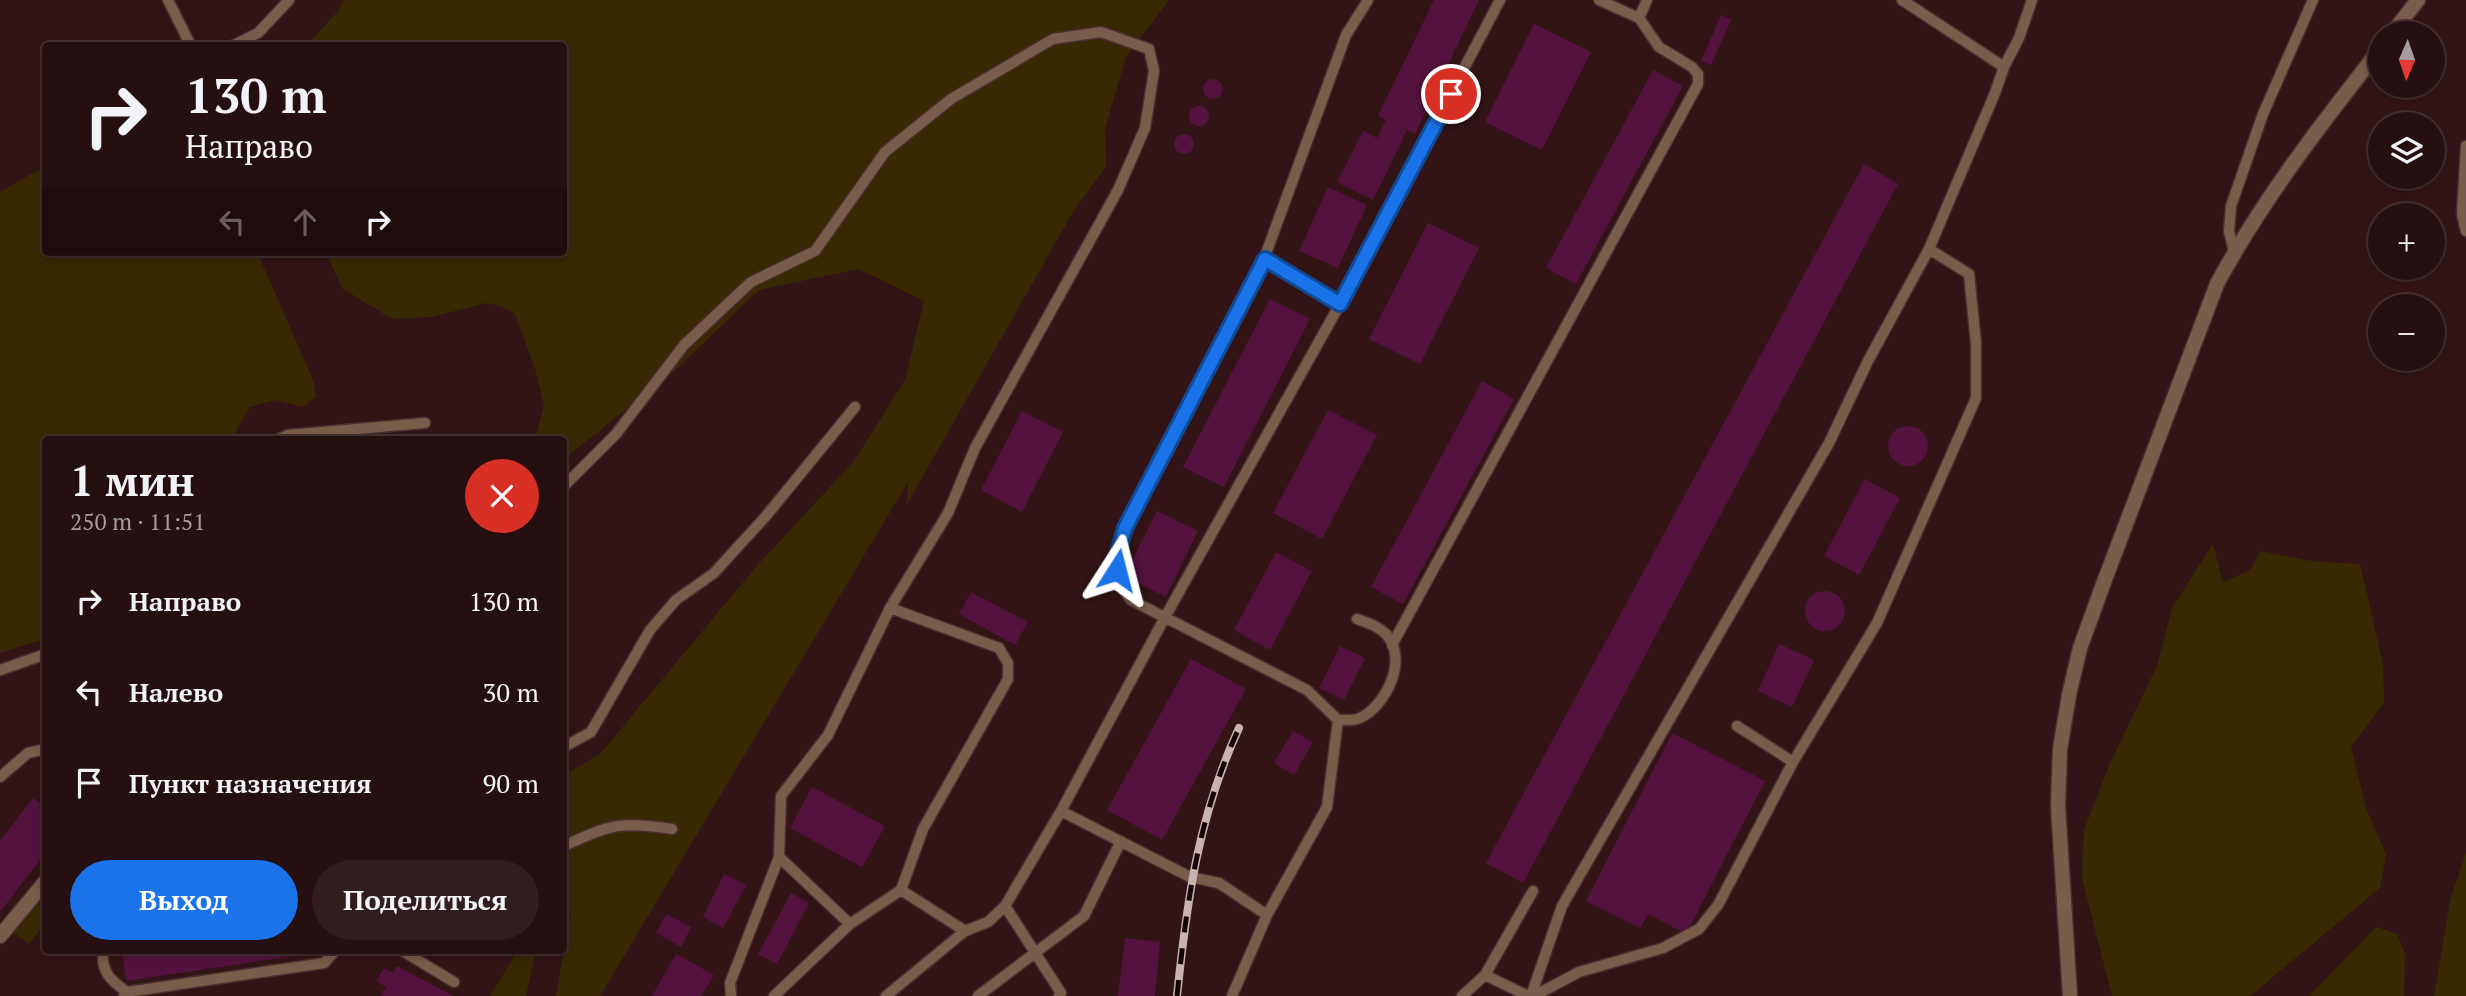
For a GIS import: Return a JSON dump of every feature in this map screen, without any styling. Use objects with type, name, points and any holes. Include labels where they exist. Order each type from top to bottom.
[{"type":"street","points":[[2401,21],[2418,0]]},
{"type":"street","points":[[2070,996],[2058,806],[2060,749],[2080,649],[2217,284],[2234,251],[2327,117],[2368,64]]},
{"type":"street","points":[[0,936],[42,886]]},
{"type":"lane","points":[[168,0],[189,42]]},
{"type":"lane","points":[[240,42],[258,33],[289,0]]},
{"type":"lane","points":[[1357,619],[1378,627],[1392,645],[1396,664],[1392,681],[1372,711],[1357,720],[1338,720],[1307,690],[1130,600],[1117,584],[1117,556],[1125,528],[1265,259],[1346,35],[1367,0]]},
{"type":"lane","points":[[886,996],[965,930],[988,922],[1006,906],[1062,811],[1164,619],[1340,304],[1500,0]]},
{"type":"lane","points":[[1392,645],[1698,84],[1698,74],[1692,67],[1659,47],[1639,18],[1599,0]]},
{"type":"lane","points":[[1639,18],[1647,0]]},
{"type":"lane","points":[[1902,0],[2004,67]]},
{"type":"lane","points":[[1531,996],[1562,906],[1829,443],[1874,350],[1929,249],[2004,67],[2019,38],[2032,0]]},
{"type":"lane","points":[[2234,251],[2229,231],[2231,206],[2263,114],[2313,0]]},
{"type":"lane","points":[[567,483],[616,434],[684,345],[751,282],[815,251],[885,152],[951,99],[1053,39],[1101,32],[1149,49],[1154,71],[1145,128],[1118,190],[975,449],[948,513],[890,608],[828,736],[781,796],[779,857],[730,983],[731,996]]},
{"type":"lane","points":[[2466,146],[2462,214],[2466,231]]},
{"type":"lane","points":[[1531,996],[1579,972],[1663,948],[1699,929],[1718,905],[1793,761],[1877,623],[1976,398],[1976,343],[1969,274],[1929,249]]},
{"type":"lane","points":[[1265,259],[1340,304]]},
{"type":"lane","points":[[567,745],[591,732],[650,629],[676,600],[714,573],[766,516],[855,407]]},
{"type":"lane","points":[[286,436],[425,423]]},
{"type":"lane","points":[[774,996],[850,924],[901,890],[923,829],[1008,679],[1008,663],[999,648],[890,608]]},
{"type":"lane","points":[[0,670],[42,655]]},
{"type":"lane","points":[[1232,996],[1267,915],[1327,807],[1338,720]]},
{"type":"lane","points":[[1737,726],[1793,761]]},
{"type":"lane","points":[[0,777],[28,753],[42,750]]},
{"type":"lane","points":[[1062,811],[1191,877],[1219,883],[1267,915]]},
{"type":"lane","points":[[567,845],[598,830],[632,823],[673,829]]},
{"type":"lane","points":[[978,996],[1084,916],[1121,841]]},
{"type":"lane","points":[[779,857],[850,924]]},
{"type":"lane","points":[[901,890],[965,930]]},
{"type":"lane","points":[[1462,996],[1485,975],[1533,891]]},
{"type":"lane","points":[[1006,906],[1061,993],[1059,996]]},
{"type":"lane","points":[[103,954],[102,964],[110,980],[126,994],[324,963],[332,954]]},
{"type":"lane","points":[[408,954],[454,982]]},
{"type":"lane","points":[[1485,975],[1531,996]]},
{"type":"shaded area","points":[[344,0],[1169,0],[1126,57],[1105,128],[1106,166],[1073,212],[907,504],[908,482],[600,996],[556,996],[563,954],[567,954],[570,915],[567,908],[567,850],[632,821],[567,842],[567,773],[600,754],[755,568],[854,461],[905,380],[924,301],[859,269],[759,290],[673,372],[567,457],[567,436],[536,436],[544,406],[536,372],[515,314],[504,307],[486,303],[432,317],[392,319],[342,288],[328,256],[567,256],[567,42],[310,42],[339,10]]},
{"type":"shaded area","points":[[42,168],[42,256],[259,256],[313,380],[316,397],[303,407],[275,400],[250,407],[233,436],[42,436],[42,640],[0,653],[0,192]]},
{"type":"shaded area","points":[[2213,544],[2223,582],[2250,570],[2261,551],[2311,561],[2360,564],[2383,664],[2384,703],[2351,747],[2366,808],[2386,854],[2380,888],[2250,996],[2112,996],[2082,878],[2084,830],[2110,763],[2157,666],[2172,608]]},
{"type":"shaded area","points":[[2466,853],[2466,996],[2434,996],[2450,900]]},
{"type":"shaded area","points":[[42,896],[42,927],[29,944],[14,933]]},
{"type":"shaded area","points":[[2376,927],[2397,934],[2405,954],[2404,996],[2309,996]]},
{"type":"shaded area","points":[[516,954],[535,954],[526,996],[490,996]]},
{"type":"building","points":[[1434,0],[1479,0],[1415,134],[1407,130],[1373,200],[1337,182],[1363,131],[1377,138],[1386,120],[1378,116]]},
{"type":"building","points":[[1721,15],[1731,20],[1711,65],[1701,61]]},
{"type":"building","points":[[1534,24],[1591,52],[1542,150],[1485,122]]},
{"type":"building","points":[[1653,70],[1683,86],[1576,284],[1546,268]]},
{"type":"building","points":[[1213,79],[1220,82],[1223,89],[1220,96],[1213,99],[1206,96],[1203,89],[1206,82]]},
{"type":"building","points":[[1199,106],[1206,109],[1209,116],[1206,123],[1199,126],[1192,123],[1189,116],[1192,109]]},
{"type":"building","points":[[1184,134],[1191,137],[1194,144],[1191,151],[1184,154],[1177,151],[1174,144],[1177,137]]},
{"type":"building","points":[[1864,164],[1898,184],[1523,883],[1486,863]]},
{"type":"building","points":[[1328,187],[1367,205],[1338,268],[1299,251]]},
{"type":"building","points":[[1428,223],[1479,248],[1420,364],[1369,339]]},
{"type":"building","points":[[1270,299],[1310,319],[1224,487],[1183,467]]},
{"type":"building","points":[[1482,381],[1514,399],[1403,604],[1371,587]]},
{"type":"building","points":[[1328,410],[1377,435],[1322,539],[1273,513]]},
{"type":"building","points":[[1022,411],[1063,432],[1022,512],[981,490]]},
{"type":"building","points":[[1908,426],[1922,432],[1928,446],[1922,460],[1908,466],[1894,460],[1888,446],[1894,432]]},
{"type":"building","points":[[1865,479],[1900,498],[1859,575],[1824,556]]},
{"type":"building","points":[[1157,511],[1198,531],[1166,597],[1124,576]]},
{"type":"building","points":[[1276,552],[1312,571],[1270,650],[1234,630]]},
{"type":"building","points":[[1825,591],[1839,597],[1845,611],[1839,625],[1825,631],[1811,625],[1805,611],[1811,597]]},
{"type":"building","points":[[971,592],[1028,622],[1015,645],[959,614]]},
{"type":"building","points":[[1779,644],[1814,660],[1792,707],[1758,691]]},
{"type":"building","points":[[1340,646],[1365,658],[1344,700],[1319,688]]},
{"type":"building","points":[[1191,659],[1246,689],[1162,840],[1107,810]]},
{"type":"building","points":[[1293,731],[1313,742],[1294,775],[1274,763]]},
{"type":"building","points":[[1672,733],[1765,781],[1686,934],[1648,914],[1640,928],[1586,901]]},
{"type":"building","points":[[812,787],[885,826],[862,867],[790,828]]},
{"type":"building","points":[[33,798],[42,805],[42,857],[0,912],[0,841]]},
{"type":"building","points":[[724,874],[746,885],[723,928],[703,917]]},
{"type":"building","points":[[791,893],[809,903],[777,964],[758,954]]},
{"type":"building","points":[[666,914],[691,927],[681,947],[656,933]]},
{"type":"building","points":[[1125,938],[1160,942],[1155,996],[1118,996]]},
{"type":"building","points":[[123,954],[307,954],[126,981]]},
{"type":"building","points":[[676,954],[714,975],[701,996],[652,996]]},
{"type":"building","points":[[397,966],[453,996],[381,996],[386,987],[376,981],[384,968],[393,973]]},
{"type":"railway","points":[[1177,996],[1196,859],[1213,794],[1239,728]]},
{"type":"route","points":[[1117,570],[1117,556],[1125,528],[1265,259],[1340,304],[1451,94]]}]
